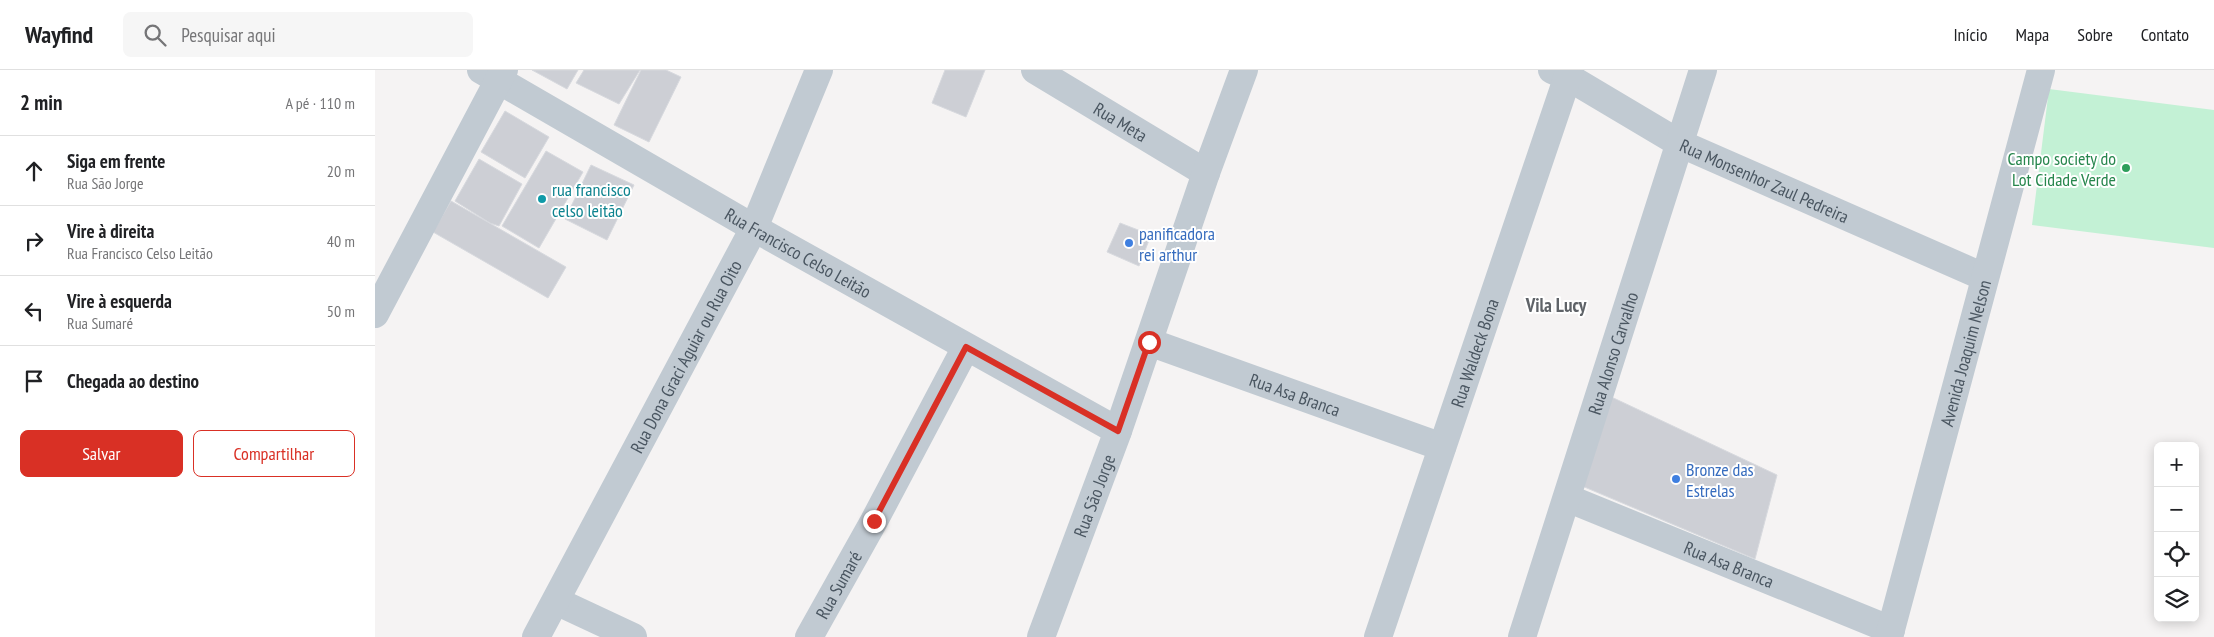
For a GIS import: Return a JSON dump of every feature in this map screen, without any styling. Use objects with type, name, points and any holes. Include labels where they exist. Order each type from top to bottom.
[{"type":"street","name":"Rua Dona Graci Aguiar ou Rua Oito","points":[[536,637],[754,228],[819,70]]},
{"type":"street","name":"Rua Meta","points":[[1035,70],[1206,172]]},
{"type":"street","name":"Rua São Jorge","points":[[1041,637],[1118,431],[1206,172],[1244,70]]},
{"type":"street","name":"Rua Alonso Carvalho","points":[[1522,637],[1703,70]]},
{"type":"street","name":"Avenida Joaquim Nelson","points":[[1890,634],[1984,277],[2041,70]]},
{"type":"street","name":"Rua Monsenhor Zaul Pedreira","points":[[1563,72],[1679,143],[1984,277]]},
{"type":"street","name":"Rua Waldeck Bona","points":[[1378,637],[1442,447],[1563,72]]},
{"type":"street","name":"Rua Francisco Celso Leitão","points":[[495,74],[754,228],[1118,431]]},
{"type":"street","points":[[375,314],[495,74]]},
{"type":"street","name":"Rua Asa Branca","points":[[1149,342],[1442,447]]},
{"type":"street","name":"Rua Sumaré","points":[[809,637],[874,521],[966,347]]},
{"type":"street","name":"Rua Asa Branca","points":[[1567,498],[1890,634]]},
{"type":"street","points":[[556,601],[633,637]]},
{"type":"green space","name":"Campo society do Lot Cidade Verde","points":[[2049,89],[2214,110],[2214,248],[2032,225]]},
{"type":"building","points":[[532,70],[578,70],[567,89]]},
{"type":"building","points":[[584,70],[640,70],[619,104],[576,83]]},
{"type":"building","points":[[641,70],[666,70],[681,77],[649,142],[614,125]]},
{"type":"building","points":[[945,70],[985,70],[966,117],[932,103]]},
{"type":"building","points":[[505,111],[549,137],[525,178],[481,152]]},
{"type":"building","name":"rua francisco celso leitão","points":[[546,151],[583,172],[539,248],[502,226]]},
{"type":"building","points":[[479,159],[522,184],[499,226],[490,223],[455,201]]},
{"type":"building","points":[[591,165],[634,185],[607,240],[565,219]]},
{"type":"building","points":[[451,201],[566,267],[548,298],[433,232]]},
{"type":"building","name":"panificadora rei arthur","points":[[1120,223],[1151,235],[1139,266],[1107,252]]},
{"type":"building","name":"Bronze das Estrelas","points":[[1605,394],[1777,475],[1755,559],[1575,483]]},
{"type":"place","name":"Campo society do Lot Cidade Verde","points":[[2126,168]]},
{"type":"place","name":"rua francisco celso leitão","points":[[542,199]]},
{"type":"place","name":"panificadora rei arthur","points":[[1129,243]]},
{"type":"place","name":"Bronze das Estrelas","points":[[1676,479]]},
{"type":"district","name":"Vila Lucy","points":[[1556,305]]},
{"type":"route","points":[[874,521],[966,347],[1118,431],[1149,342]]}]
